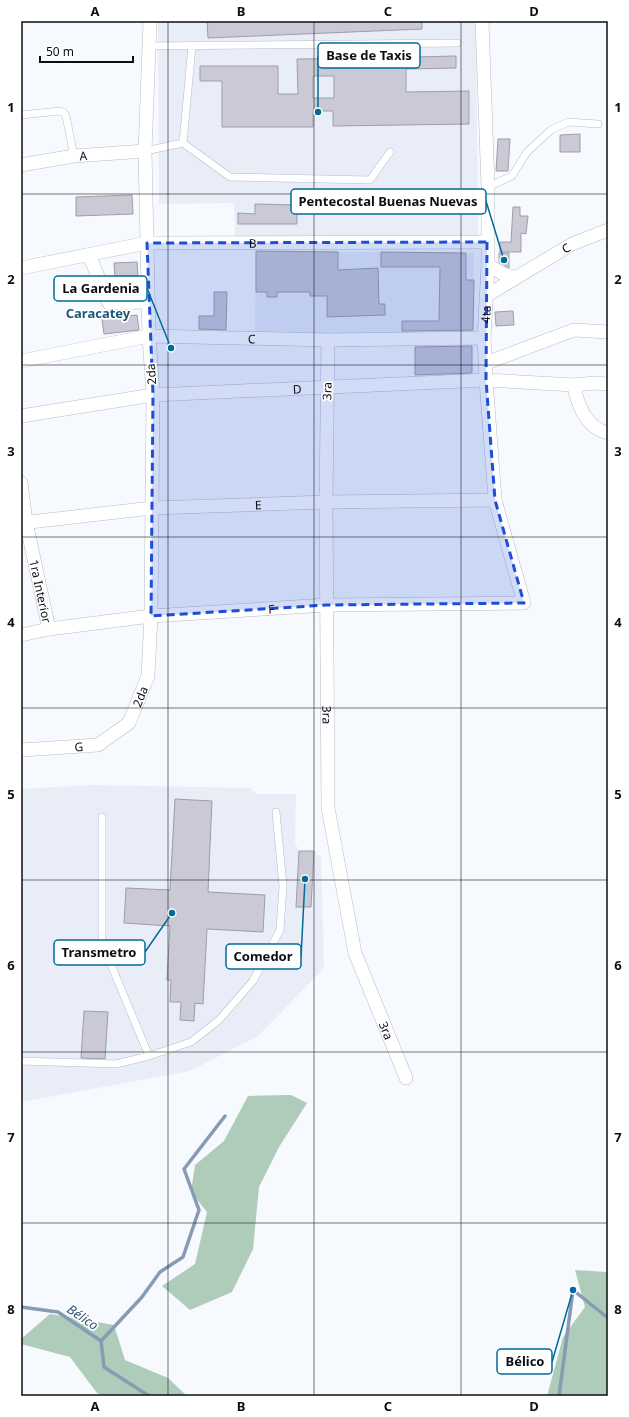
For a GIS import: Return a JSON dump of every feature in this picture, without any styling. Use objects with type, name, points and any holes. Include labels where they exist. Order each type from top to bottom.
[{"type":"street","name":"2da","points":[[129,723],[148,676],[151,616],[153,395],[149,336],[145,151],[150,21]]},
{"type":"street","name":"4ta","points":[[482,21],[488,187],[488,265],[484,338],[486,380],[495,500],[524,603]]},
{"type":"street","name":"A","points":[[21,165],[74,156],[145,151]]},
{"type":"street","name":"C","points":[[486,296],[572,244],[608,230]]},
{"type":"street","name":"B","points":[[21,268],[146,243],[487,242]]},
{"type":"street","points":[[89,255],[109,303],[148,302]]},
{"type":"street","points":[[488,265],[505,275],[516,277]]},
{"type":"street","points":[[486,363],[574,330],[608,332]]},
{"type":"street","name":"C","points":[[21,361],[149,336],[328,340],[484,338]]},
{"type":"street","name":"3ra","points":[[328,340],[326,387],[328,808],[355,953],[406,1078]]},
{"type":"street","name":"D","points":[[21,416],[153,395],[486,380],[574,385],[594,383],[608,384]]},
{"type":"street","points":[[574,385],[576,397],[587,419],[603,432],[608,432]]},
{"type":"street","name":"1ra Interior","points":[[21,483],[24,523],[49,629]]},
{"type":"street","name":"E","points":[[24,523],[152,508],[326,502],[495,500]]},
{"type":"street","name":"F","points":[[21,635],[49,629],[151,616],[327,605],[524,603]]},
{"type":"street","name":"G","points":[[21,750],[98,745],[129,723]]},
{"type":"lane","points":[[149,46],[457,43]]},
{"type":"lane","points":[[183,143],[192,46]]},
{"type":"lane","points":[[21,115],[60,111],[64,113],[66,116],[74,156]]},
{"type":"lane","points":[[488,187],[512,176],[527,152],[551,130],[568,122],[598,124]]},
{"type":"lane","points":[[145,151],[183,143],[230,177],[370,180],[390,152]]},
{"type":"lane","points":[[21,1060],[116,1064],[148,1056],[191,1042],[219,1020],[253,981],[280,930],[283,886],[276,812]]},
{"type":"lane","points":[[102,816],[102,943],[148,1056]]},
{"type":"highlighted area","points":[[487,242],[486,380],[495,500],[524,603],[327,605],[151,616],[153,395],[147,243]]},
{"type":"shaded area","points":[[158,21],[476,21],[478,236],[235,237],[234,203],[159,204]]},
{"type":"shaded area","points":[[256,251],[474,253],[473,334],[255,333]]},
{"type":"shaded area","points":[[90,785],[251,788],[257,794],[296,794],[295,843],[299,851],[314,851],[321,857],[324,968],[258,1036],[190,1071],[21,1102],[21,789]]},
{"type":"green space","points":[[291,1095],[307,1103],[279,1147],[259,1187],[253,1249],[232,1292],[190,1310],[162,1286],[195,1264],[207,1212],[191,1192],[195,1165],[224,1141],[248,1096]]},
{"type":"green space","points":[[575,1270],[608,1273],[608,1396],[547,1396],[563,1337],[585,1307]]},
{"type":"green space","points":[[50,1314],[114,1325],[125,1360],[168,1378],[187,1396],[104,1396],[97,1393],[70,1357],[21,1344],[21,1339]]},
{"type":"building","points":[[207,21],[422,21],[422,29],[208,38]]},
{"type":"building","points":[[456,56],[456,68],[406,69],[406,92],[469,91],[469,124],[333,126],[333,111],[313,111],[313,127],[222,127],[222,81],[200,81],[200,66],[278,66],[278,94],[298,94],[297,59]],"holes":[[[313,76],[334,76],[334,98],[313,98]]]},
{"type":"building","points":[[580,134],[580,152],[560,152],[560,135]]},
{"type":"building","points":[[498,139],[510,139],[508,171],[496,171]]},
{"type":"building","points":[[132,195],[133,214],[76,216],[76,197]]},
{"type":"building","points":[[255,204],[297,205],[297,224],[238,224],[238,213],[255,214]]},
{"type":"building","points":[[513,207],[520,207],[520,216],[528,216],[526,234],[521,233],[521,252],[500,252],[500,242],[511,242]]},
{"type":"building","points":[[256,251],[338,252],[338,270],[378,268],[379,304],[385,304],[385,315],[327,317],[327,296],[310,296],[310,292],[277,292],[277,297],[267,297],[267,292],[256,292]]},
{"type":"building","points":[[381,252],[466,253],[466,280],[474,280],[473,330],[402,331],[402,321],[439,321],[440,267],[381,267]]},
{"type":"building","points":[[499,253],[509,253],[509,268],[499,262]]},
{"type":"building","points":[[137,262],[139,291],[116,293],[114,263]]},
{"type":"building","points":[[214,292],[227,292],[226,330],[199,329],[199,316],[214,316]]},
{"type":"building","points":[[513,311],[514,325],[496,326],[495,312]]},
{"type":"building","points":[[137,315],[139,330],[104,334],[102,319]]},
{"type":"building","points":[[472,346],[472,373],[415,375],[415,347]]},
{"type":"building","points":[[175,799],[212,801],[208,892],[265,895],[263,932],[207,929],[203,1004],[195,1003],[194,1021],[180,1020],[181,1002],[170,1002],[171,980],[167,980],[170,926],[124,923],[126,888],[170,890]]},
{"type":"building","points":[[299,851],[314,851],[311,907],[296,907]]},
{"type":"building","points":[[84,1011],[108,1012],[105,1059],[81,1058]]},
{"type":"waterway","points":[[101,1341],[142,1297],[160,1272],[183,1257],[199,1210],[184,1169],[225,1116]]},
{"type":"waterway","name":"Bélico","points":[[559,1396],[573,1290],[608,1318]]},
{"type":"waterway","name":"Bélico","points":[[21,1307],[58,1312],[101,1341],[104,1367],[149,1396]]},
{"type":"place","name":"Base de Taxis","points":[[318,112]]},
{"type":"place","name":"Pentecostal Buenas Nuevas","points":[[504,260]]},
{"type":"place","name":"La Gardenia","points":[[171,348]]},
{"type":"place","name":"Comedor","points":[[305,879]]},
{"type":"place","name":"Transmetro","points":[[172,913]]},
{"type":"place","name":"Bélico","points":[[573,1290]]},
{"type":"district","name":"Caracatey","points":[[98,313]]}]
